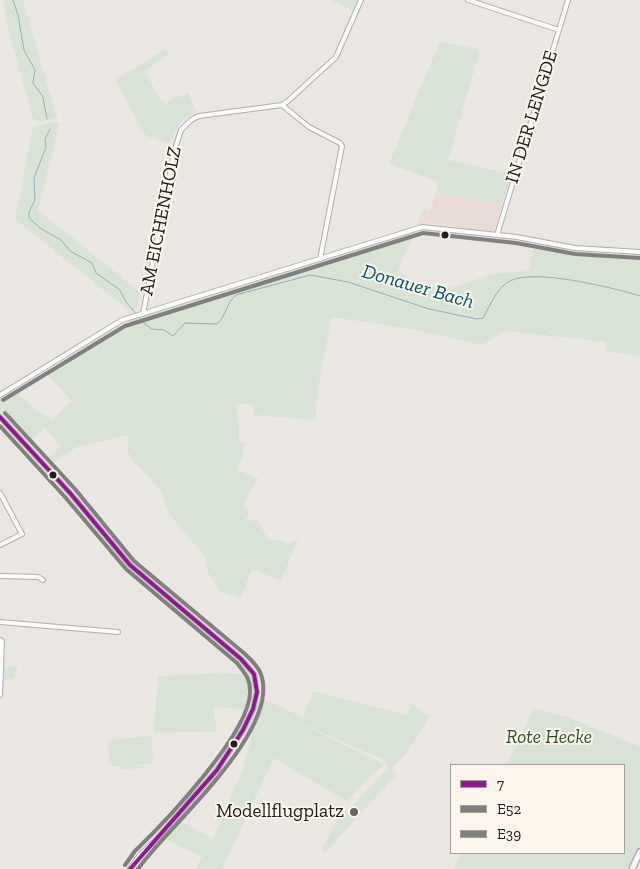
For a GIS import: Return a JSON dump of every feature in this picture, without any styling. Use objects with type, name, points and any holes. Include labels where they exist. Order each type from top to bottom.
[{"type":"street","points":[[320,259],[342,146],[340,143],[309,127],[282,105],[336,57],[361,0]]},
{"type":"street","points":[[468,0],[559,30]]},
{"type":"street","name":"IN DER LENGDE","points":[[496,235],[568,0]]},
{"type":"street","name":"AM EICHENHOLZ","points":[[139,315],[172,163],[182,130],[190,120],[199,116],[282,105]]},
{"type":"street","points":[[0,395],[109,327],[139,315],[428,226],[575,248],[640,252]]},
{"type":"street","points":[[0,417],[70,493],[130,565],[242,659],[255,678],[257,700],[229,753],[130,869]]},
{"type":"street","points":[[0,493],[22,534],[0,545]]},
{"type":"street","points":[[0,576],[38,577],[43,580]]},
{"type":"street","points":[[0,622],[118,632]]},
{"type":"street","points":[[0,640],[2,642],[0,695]]},
{"type":"street","points":[[632,869],[640,852]]},
{"type":"shaded area","points":[[436,192],[502,205],[494,232],[427,223],[417,225],[423,209],[430,211]]},
{"type":"green space","points":[[3,0],[23,0],[57,118],[39,122],[33,119],[6,20]]},
{"type":"green space","points":[[331,0],[359,0],[353,14],[351,10]]},
{"type":"green space","points":[[440,41],[480,50],[448,160],[512,174],[502,205],[436,192],[438,182],[392,165],[390,161]]},
{"type":"green space","points":[[166,49],[169,54],[145,71],[160,99],[166,104],[177,95],[180,98],[188,92],[197,112],[184,118],[168,143],[146,136],[115,80]]},
{"type":"green space","points":[[60,122],[38,210],[140,292],[137,309],[132,313],[15,219],[33,126]]},
{"type":"green space","points":[[415,232],[398,271],[414,281],[440,288],[443,286],[455,287],[492,274],[528,271],[535,244],[598,253],[640,255],[640,356],[604,351],[606,342],[504,331],[483,345],[411,329],[332,317],[318,388],[315,420],[254,415],[254,407],[250,404],[236,405],[239,441],[245,443],[242,459],[236,470],[258,478],[243,506],[250,511],[246,520],[258,521],[268,539],[279,540],[288,544],[298,539],[281,581],[252,569],[241,598],[221,592],[208,573],[204,556],[169,514],[162,492],[133,463],[128,452],[128,435],[77,447],[50,465],[46,460],[61,446],[45,428],[29,443],[0,410],[0,400],[15,391],[37,411],[53,420],[71,400],[46,374],[106,333],[142,315]]},
{"type":"green space","points":[[4,666],[17,668],[14,678],[3,681]]},
{"type":"green space","points":[[218,673],[250,674],[254,691],[248,710],[213,707],[217,732],[154,733],[158,676]]},
{"type":"green space","points":[[313,691],[407,715],[412,704],[430,717],[405,755],[392,767],[397,774],[325,853],[322,848],[335,823],[389,768],[382,759],[288,718],[384,764],[347,801],[274,758],[222,869],[195,869],[202,857],[162,838],[179,820],[213,839],[242,772],[252,735],[246,732],[260,698],[303,717]]},
{"type":"green space","name":"Rote Hecke","points":[[534,708],[568,717],[640,747],[640,846],[629,869],[454,869],[462,854],[625,854],[625,764],[507,764]]},
{"type":"green space","points":[[152,736],[153,764],[126,765],[145,766],[145,768],[121,770],[121,766],[112,766],[112,762],[109,762],[108,740]]},
{"type":"waterway","name":"Donauer Bach","points":[[13,0],[18,15],[24,50],[35,70],[33,83],[43,97],[47,119]]},
{"type":"waterway","name":"Donauer Bach","points":[[50,129],[45,139],[46,147],[34,178],[35,200],[29,212],[29,218],[40,228],[61,240],[70,251],[92,263],[96,273],[120,290],[126,302],[145,324],[152,329],[164,330],[173,336],[185,323],[217,324],[236,295],[310,275],[348,282],[429,309],[477,319],[483,318],[494,297],[505,284],[521,278],[555,278],[612,288],[640,296]]},
{"type":"transit line","name":"E52","points":[[3,400],[125,326],[423,233],[516,243],[575,254],[640,258]]},
{"type":"transit line","name":"E39","points":[[5,413],[75,489],[134,561],[245,654],[260,672],[263,695],[256,720],[240,748],[219,776],[138,869]]},
{"type":"transit line","name":"7","points":[[0,417],[70,493],[130,565],[241,659],[254,674],[257,692],[253,709],[243,730],[217,770],[130,869]]},
{"type":"transit line","name":"E52","points":[[0,426],[65,497],[126,569],[237,663],[249,682],[250,690],[247,707],[223,751],[185,798],[135,851],[125,865]]},
{"type":"place","name":"Modellflugplatz","points":[[354,812]]}]
